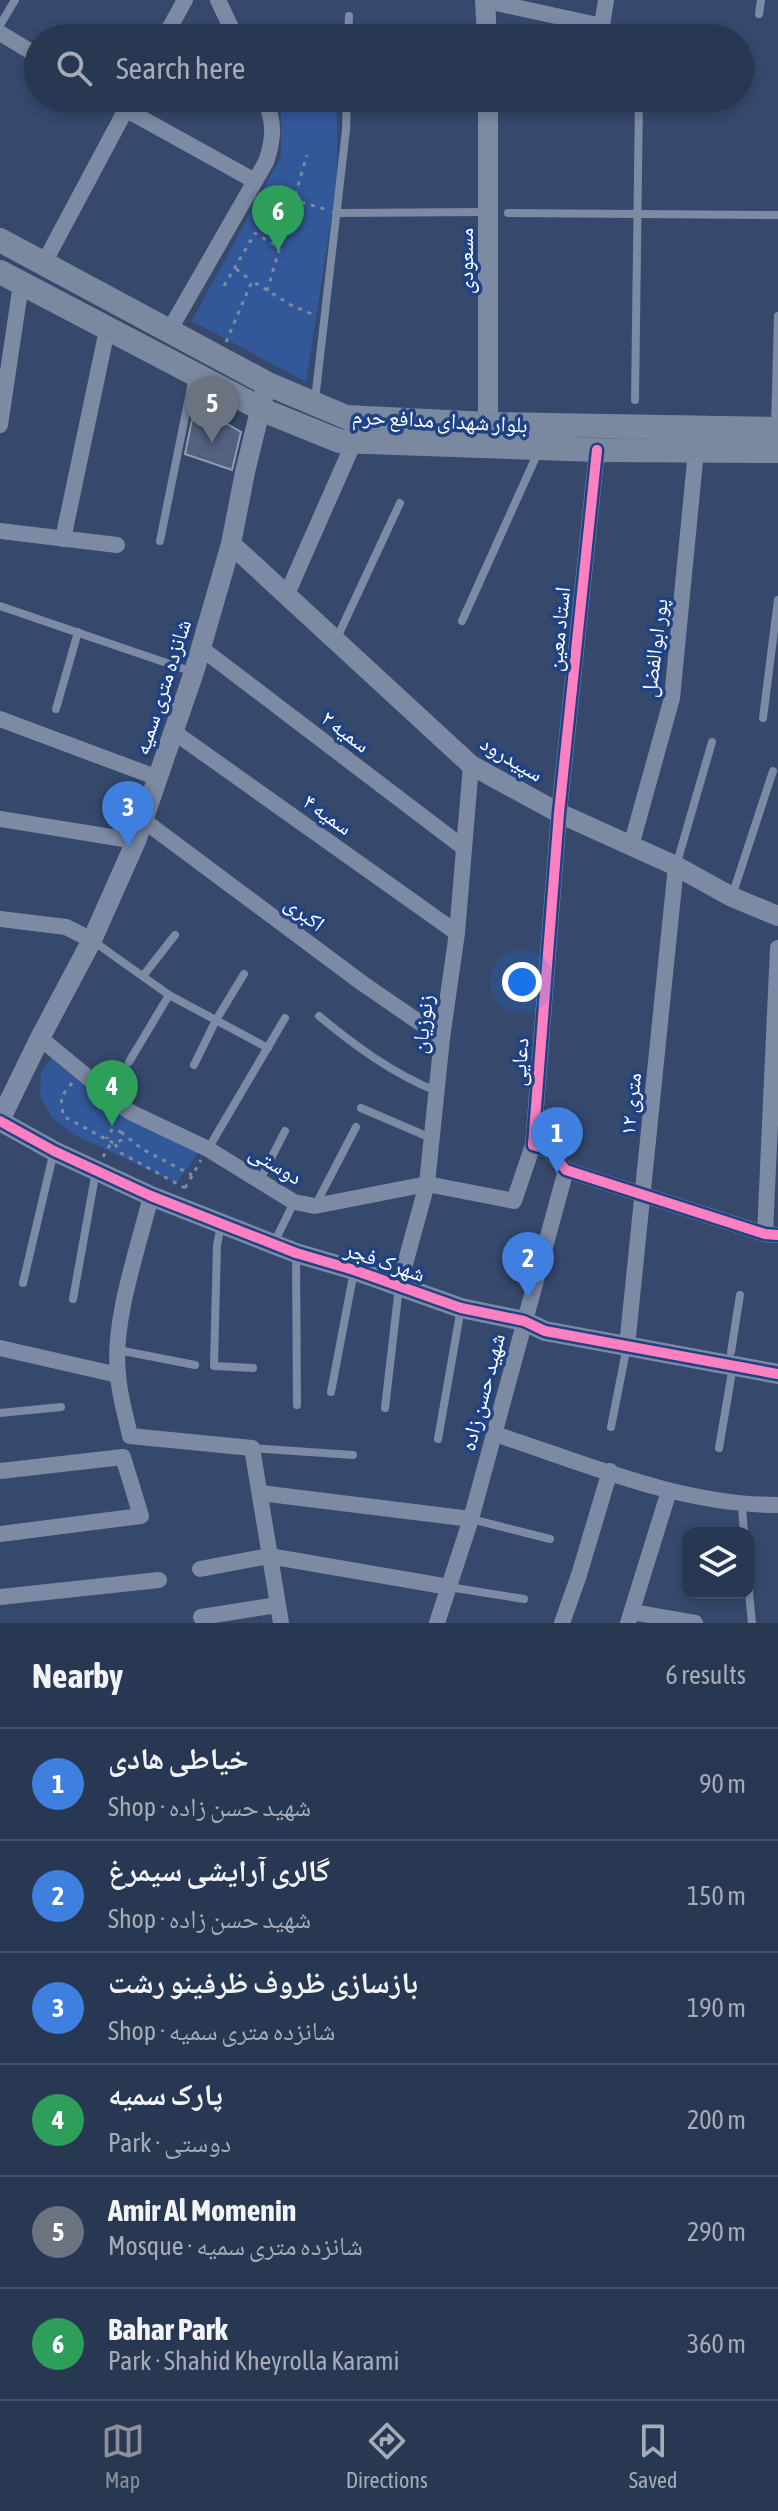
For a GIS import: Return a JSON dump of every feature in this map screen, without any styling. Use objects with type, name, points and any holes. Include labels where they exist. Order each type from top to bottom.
[{"type":"main road","name":"بلوار شهدای مدافع حرم","points":[[0,240],[268,384],[346,417],[777,436]]},
{"type":"main road","name":"بلوار شهدای مدافع حرم","points":[[11,278],[193,374],[264,418],[339,441],[696,451],[777,436]]},
{"type":"street","points":[[172,24],[185,0]]},
{"type":"street","points":[[218,0],[229,24]]},
{"type":"street","points":[[602,24],[606,0]]},
{"type":"street","points":[[487,24],[486,1],[593,24]]},
{"type":"street","points":[[0,33],[24,48]]},
{"type":"street","points":[[44,263],[125,112]]},
{"type":"street","points":[[141,112],[252,188]]},
{"type":"street","points":[[169,331],[266,162],[274,140],[270,112]]},
{"type":"street","name":"مسعودی","points":[[488,424],[499,213],[489,112]]},
{"type":"street","points":[[0,425],[11,278]]},
{"type":"street","points":[[63,539],[107,330]]},
{"type":"street","name":"شانزده متری سمیه","points":[[0,1121],[92,940],[136,841],[201,648],[264,418],[268,384]]},
{"type":"street","points":[[287,594],[354,442]]},
{"type":"street","name":"استاد معین","points":[[559,813],[597,450]]},
{"type":"street","name":"پور ابوالفضل","points":[[631,846],[672,698],[696,451]]},
{"type":"street","points":[[0,531],[117,545]]},
{"type":"street","name":"سپیدرود","points":[[231,544],[471,765],[559,813],[778,916]]},
{"type":"street","name":"سمیه ۲","points":[[201,648],[464,848]]},
{"type":"street","points":[[0,719],[158,778]]},
{"type":"street","name":"سمیه ۴","points":[[174,732],[457,933]]},
{"type":"street","name":"زنوزیان","points":[[399,1286],[427,1184],[442,1038],[457,933],[471,765]]},
{"type":"street","name":"دعایی","points":[[533,1145],[559,813]]},
{"type":"street","points":[[0,819],[136,841]]},
{"type":"street","name":"اکبری","points":[[143,820],[362,983],[442,1038]]},
{"type":"street","name":"۱۲ متری","points":[[628,1339],[676,866]]},
{"type":"street","points":[[0,919],[66,927],[92,940]]},
{"type":"street","points":[[533,1145],[549,1150],[566,1170],[772,1234],[778,948]]},
{"type":"street","name":"دوستی","points":[[40,1038],[130,1112],[208,1149],[294,1202],[315,1206],[427,1184],[514,1201],[533,1145]]},
{"type":"street","name":"شهرک فجر","points":[[0,1121],[54,1151],[151,1196],[180,1196],[221,1224],[296,1253],[461,1308],[524,1321],[545,1331],[628,1339],[732,1359],[778,1374]]},
{"type":"street","name":"شهید حسن زاده","points":[[437,1623],[471,1519],[566,1170]]},
{"type":"street","points":[[151,1196],[122,1312],[117,1349],[118,1375],[130,1436],[252,1448],[281,1623]]},
{"type":"street","points":[[0,1348],[118,1375]]},
{"type":"street","name":"شهرک فجر","points":[[732,1359],[778,1361]]},
{"type":"street","points":[[495,1434],[669,1491],[742,1505],[778,1505]]},
{"type":"street","points":[[0,1471],[123,1457],[141,1516],[0,1534]]},
{"type":"street","points":[[562,1623],[610,1471]]},
{"type":"street","points":[[669,1491],[630,1618],[695,1623]]},
{"type":"street","points":[[260,1493],[471,1519]]},
{"type":"street","points":[[200,1569],[269,1556],[449,1587]]},
{"type":"street","points":[[0,1597],[159,1580]]},
{"type":"street","points":[[201,1617],[277,1605]]},
{"type":"lane","points":[[0,25],[15,0]]},
{"type":"lane","points":[[759,14],[761,0]]},
{"type":"lane","points":[[349,16],[349,24]]},
{"type":"lane","points":[[314,405],[347,112]]},
{"type":"lane","points":[[635,400],[639,112]]},
{"type":"lane","points":[[336,213],[778,215]]},
{"type":"lane","points":[[777,436],[778,316]]},
{"type":"lane","points":[[160,541],[193,374]]},
{"type":"lane","points":[[462,621],[540,447]]},
{"type":"lane","points":[[336,641],[400,503]]},
{"type":"lane","points":[[763,718],[778,600]]},
{"type":"lane","points":[[0,606],[194,672]]},
{"type":"lane","points":[[56,709],[78,632]]},
{"type":"lane","points":[[676,866],[712,742]]},
{"type":"lane","points":[[732,897],[773,771]]},
{"type":"lane","points":[[143,976],[175,935]]},
{"type":"lane","points":[[92,940],[169,995],[268,1048]]},
{"type":"lane","points":[[194,1065],[244,974]]},
{"type":"lane","points":[[129,1062],[169,995]]},
{"type":"lane","points":[[319,1016],[356,1047],[408,1080],[437,1092]]},
{"type":"lane","points":[[208,1149],[285,1018]]},
{"type":"lane","points":[[361,1108],[431,1138]]},
{"type":"lane","points":[[315,1206],[356,1127]]},
{"type":"lane","points":[[259,1181],[285,1131]]},
{"type":"lane","points":[[23,1283],[54,1151]]},
{"type":"lane","points":[[73,1299],[96,1170]]},
{"type":"lane","points":[[273,1244],[294,1202]]},
{"type":"lane","points":[[221,1224],[217,1245],[214,1366],[253,1368]]},
{"type":"lane","points":[[296,1253],[297,1405]]},
{"type":"lane","points":[[331,1392],[354,1270]]},
{"type":"lane","points":[[385,1408],[399,1286]]},
{"type":"lane","points":[[719,1448],[740,1295]]},
{"type":"lane","points":[[438,1439],[461,1308]]},
{"type":"lane","points":[[611,1427],[628,1339]]},
{"type":"lane","points":[[117,1349],[195,1365]]},
{"type":"lane","points":[[0,1413],[61,1407]]},
{"type":"lane","points":[[252,1448],[353,1455]]},
{"type":"lane","points":[[742,1505],[744,1527]]},
{"type":"lane","points":[[471,1519],[550,1539]]},
{"type":"lane","points":[[449,1587],[524,1599]]},
{"type":"lane","points":[[750,1599],[752,1623]]},
{"type":"path","points":[[267,291],[307,155]]},
{"type":"path","points":[[252,188],[336,213]]},
{"type":"path","points":[[224,286],[255,233],[280,248]]},
{"type":"path","points":[[234,268],[291,305],[324,319]]},
{"type":"path","points":[[219,358],[252,281]]},
{"type":"path","points":[[72,1083],[61,1097],[63,1116],[115,1144],[121,1153],[180,1196],[208,1149]]},
{"type":"path","points":[[107,1139],[113,1129],[121,1132],[142,1149],[192,1175]]},
{"type":"path","points":[[115,1144],[121,1140],[121,1132]]},
{"type":"shaded area","points":[[281,112],[337,112],[337,181],[306,382],[192,321],[281,156]]},
{"type":"shaded area","points":[[54,1054],[200,1149],[177,1183],[75,1135],[51,1117],[40,1096],[41,1073]]},
{"type":"building","points":[[195,405],[241,432],[232,470],[185,454]]},
{"type":"cycle path","points":[[597,450],[559,813],[533,1145],[549,1150],[566,1170],[765,1234],[778,1235]]},
{"type":"cycle path","points":[[0,1121],[54,1151],[151,1196],[296,1253],[461,1308],[524,1321],[545,1331],[778,1374]]},
{"type":"place","name":"Bahar Park","points":[[278,251]]},
{"type":"place","name":"Amir Al Momenin","points":[[212,443]]},
{"type":"place","name":"بازسازی ظروف ظرفینو رشت","points":[[128,847]]},
{"type":"place","name":"پارک سمیه","points":[[112,1126]]},
{"type":"place","name":"خیاطی هادی","points":[[557,1173]]},
{"type":"place","name":"گالری آرایشی سیمرغ","points":[[528,1298]]}]
